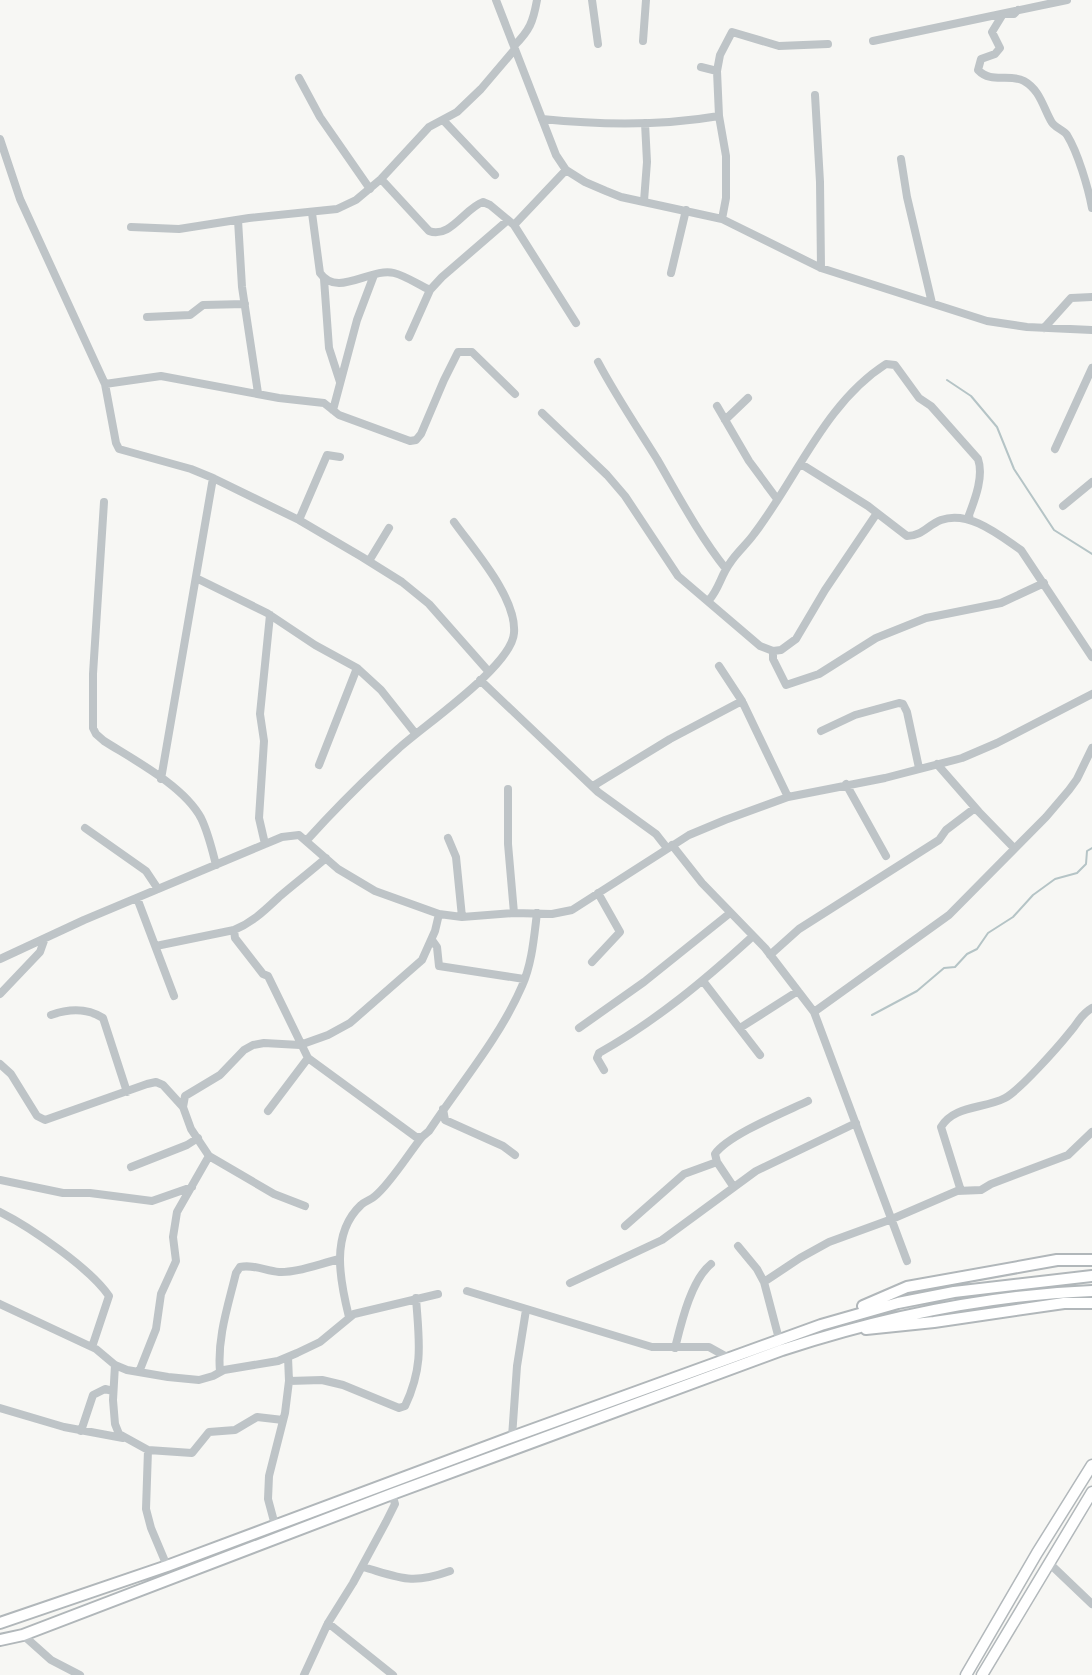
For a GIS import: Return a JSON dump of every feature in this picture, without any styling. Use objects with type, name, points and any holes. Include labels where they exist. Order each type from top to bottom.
[{"type":"highway","points":[[821,1325],[907,1287],[1057,1260],[1092,1260]]},
{"type":"highway","points":[[0,1623],[167,1566],[726,1357],[821,1325],[886,1306],[954,1292],[1092,1276]]},
{"type":"highway","points":[[0,1640],[23,1635],[392,1494],[835,1332],[877,1320],[958,1305],[1057,1293],[1092,1292]]},
{"type":"highway","points":[[835,1332],[934,1322],[1064,1303],[1092,1303]]},
{"type":"main road","points":[[966,1675],[1092,1465]]},
{"type":"main road","points":[[982,1675],[1092,1492]]},
{"type":"street","points":[[496,0],[556,155],[566,170],[585,182],[621,197],[722,219],[821,268],[987,321],[1044,328],[1092,330]]},
{"type":"street","points":[[131,227],[179,229],[337,209],[356,200],[381,179],[429,127],[457,112],[473,96],[526,34],[533,23],[537,0]]},
{"type":"street","points":[[593,0],[598,44]]},
{"type":"street","points":[[643,41],[646,0]]},
{"type":"street","points":[[873,41],[1045,2],[1067,0]]},
{"type":"street","points":[[1018,10],[1014,14],[1003,14],[992,32],[1000,48],[995,54],[981,59],[978,70],[996,79],[1023,80],[1040,98],[1053,125],[1068,136],[1083,174],[1092,208]]},
{"type":"street","points":[[722,219],[727,179],[724,138],[719,116],[717,71],[720,55],[732,33],[779,46],[828,44]]},
{"type":"street","points":[[701,67],[717,71]]},
{"type":"street","points":[[299,78],[320,117],[370,189]]},
{"type":"street","points":[[816,95],[821,268]]},
{"type":"street","points":[[542,119],[645,123],[719,116]]},
{"type":"street","points":[[443,120],[495,174]]},
{"type":"street","points":[[644,201],[645,123]]},
{"type":"street","points":[[0,139],[20,199],[105,384],[119,449],[191,469],[212,478],[299,520],[369,561],[402,582],[429,604],[489,672]]},
{"type":"street","points":[[901,159],[907,197],[932,303]]},
{"type":"street","points":[[409,337],[430,290],[442,277],[511,223],[566,170]]},
{"type":"street","points":[[381,179],[429,231],[436,233],[444,232],[475,205],[483,202],[511,223],[576,323]]},
{"type":"street","points":[[671,273],[686,210]]},
{"type":"street","points":[[312,213],[320,273],[324,279],[329,348],[340,382]]},
{"type":"street","points":[[238,220],[245,304],[258,393]]},
{"type":"street","points":[[324,279],[341,282],[395,273],[430,290]]},
{"type":"street","points":[[333,410],[357,320],[374,275]]},
{"type":"street","points":[[1044,328],[1071,298],[1092,297]]},
{"type":"street","points":[[147,317],[190,315],[202,305],[245,304]]},
{"type":"street","points":[[105,384],[160,376],[324,403],[354,422],[410,441],[416,440],[421,434],[458,352],[472,352],[515,394]]},
{"type":"street","points":[[598,362],[709,547],[726,569]]},
{"type":"street","points":[[709,600],[715,594],[726,569],[754,534],[846,400],[886,364],[895,365],[919,398],[931,406],[978,459],[979,480],[970,520]]},
{"type":"street","points":[[1055,449],[1092,368]]},
{"type":"street","points":[[725,420],[748,398]]},
{"type":"street","points":[[717,405],[761,478],[777,499]]},
{"type":"street","points":[[542,412],[625,496],[678,576],[760,646],[776,653],[786,685],[819,674],[876,638],[926,618],[1001,603],[1044,583]]},
{"type":"street","points":[[299,520],[327,455],[340,457]]},
{"type":"street","points":[[801,464],[877,513],[907,536],[916,536],[942,520],[970,520],[1021,550],[1092,657]]},
{"type":"street","points":[[161,779],[212,478]]},
{"type":"street","points":[[1063,506],[1092,482]]},
{"type":"street","points":[[104,502],[93,674],[93,728],[104,741],[161,779],[190,804],[200,818],[216,864]]},
{"type":"street","points":[[776,653],[796,639],[825,590],[877,513]]},
{"type":"street","points":[[307,840],[341,803],[415,733],[489,672],[513,640],[514,622],[499,584],[454,522]]},
{"type":"street","points":[[369,561],[389,528]]},
{"type":"street","points":[[196,578],[270,615],[315,645],[357,668],[381,690],[415,733]]},
{"type":"street","points":[[265,844],[259,818],[264,741],[260,714],[270,615]]},
{"type":"street","points":[[719,666],[742,701],[788,797]]},
{"type":"street","points":[[319,765],[357,668]]},
{"type":"street","points":[[480,680],[593,786],[670,847],[770,954],[814,1012],[907,1261]]},
{"type":"street","points":[[0,958],[216,864],[265,844],[299,835],[338,869],[376,891],[439,914],[461,917],[514,912],[552,914],[572,910],[690,835],[725,820],[788,797],[885,778],[962,758],[1092,694]]},
{"type":"street","points":[[593,786],[670,739],[742,701]]},
{"type":"street","points":[[821,731],[855,715],[903,704],[919,768]]},
{"type":"street","points":[[814,1012],[949,915],[1069,790],[1092,748]]},
{"type":"street","points":[[937,764],[1014,848]]},
{"type":"street","points":[[846,784],[886,856]]},
{"type":"street","points":[[508,789],[508,844],[514,912]]},
{"type":"street","points":[[770,954],[799,929],[939,840],[946,830],[975,808]]},
{"type":"street","points":[[85,828],[146,871],[158,889]]},
{"type":"street","points":[[448,838],[456,857],[461,917]]},
{"type":"street","points":[[156,946],[234,930],[260,916],[326,858]]},
{"type":"street","points":[[592,962],[620,932],[598,893]]},
{"type":"street","points":[[137,898],[174,996]]},
{"type":"street","points":[[349,1317],[341,1283],[340,1259],[349,1221],[362,1204],[376,1196],[429,1131],[482,1056],[524,979],[537,913]]},
{"type":"street","points":[[579,1028],[644,982],[730,913]]},
{"type":"street","points":[[183,1107],[186,1096],[220,1075],[244,1050],[253,1045],[300,1045],[328,1035],[350,1023],[422,960],[432,940],[439,914]]},
{"type":"street","points":[[234,930],[235,938],[263,974],[268,976],[308,1058],[416,1137],[422,1137]]},
{"type":"street","points":[[604,1070],[597,1058],[599,1054],[647,1024],[703,981],[753,936]]},
{"type":"street","points":[[0,994],[40,952],[46,938]]},
{"type":"street","points":[[432,940],[437,947],[439,966],[524,979]]},
{"type":"street","points":[[703,981],[760,1055]]},
{"type":"street","points":[[740,1028],[798,991]]},
{"type":"street","points":[[961,1191],[941,1127],[944,1121],[961,1112],[1004,1098],[1017,1089],[1070,1032],[1082,1014],[1092,1008]]},
{"type":"street","points":[[51,1015],[83,1011],[103,1018],[127,1092]]},
{"type":"street","points":[[268,1111],[308,1058]]},
{"type":"street","points":[[0,1064],[11,1074],[40,1119],[45,1120],[156,1082],[163,1085],[183,1107],[191,1129],[209,1156],[274,1194],[305,1206]]},
{"type":"street","points":[[733,1186],[717,1162],[715,1154],[719,1149],[740,1135],[808,1101]]},
{"type":"street","points":[[443,1109],[446,1120],[503,1146],[515,1155]]},
{"type":"street","points":[[570,1283],[662,1240],[733,1186],[775,1161],[856,1123]]},
{"type":"street","points":[[764,1282],[829,1242],[961,1191],[981,1191],[991,1184],[1068,1155],[1092,1132]]},
{"type":"street","points":[[131,1167],[198,1138]]},
{"type":"street","points":[[139,1372],[156,1329],[161,1294],[176,1261],[173,1237],[177,1212],[209,1156]]},
{"type":"street","points":[[625,1226],[684,1174],[717,1162]]},
{"type":"street","points":[[0,1181],[63,1193],[90,1193],[152,1201],[192,1186]]},
{"type":"street","points":[[0,1212],[73,1261],[95,1279],[109,1296],[92,1347]]},
{"type":"street","points":[[737,1246],[757,1269],[764,1282],[779,1339]]},
{"type":"street","points":[[220,1372],[220,1338],[236,1273],[240,1267],[292,1272],[340,1259]]},
{"type":"street","points":[[675,1348],[691,1295],[699,1277],[711,1264]]},
{"type":"street","points":[[467,1291],[652,1347],[709,1347],[726,1357]]},
{"type":"street","points":[[0,1304],[92,1347],[116,1365],[139,1372],[199,1380],[220,1372],[288,1357],[320,1342],[349,1317],[438,1294]]},
{"type":"street","points":[[289,1381],[322,1380],[343,1385],[399,1408],[405,1406],[414,1386],[419,1358],[416,1298]]},
{"type":"street","points":[[512,1437],[517,1366],[526,1310]]},
{"type":"street","points":[[275,1525],[268,1499],[269,1476],[283,1420],[289,1381],[288,1357]]},
{"type":"street","points":[[116,1365],[113,1391],[115,1424],[119,1434],[148,1450],[192,1453],[209,1432],[235,1430],[257,1417],[283,1420]]},
{"type":"street","points":[[80,1431],[93,1395],[105,1390],[113,1391]]},
{"type":"street","points":[[0,1408],[80,1431],[126,1438]]},
{"type":"street","points":[[148,1450],[146,1509],[167,1566]]},
{"type":"street","points":[[304,1675],[328,1623],[363,1567],[395,1504],[392,1494]]},
{"type":"street","points":[[1049,1563],[1092,1604]]},
{"type":"street","points":[[363,1567],[406,1580],[431,1577],[450,1570]]},
{"type":"street","points":[[328,1623],[393,1675]]},
{"type":"street","points":[[23,1635],[51,1660],[80,1675]]},
{"type":"waterway","points":[[947,380],[971,396],[997,427],[1014,469],[1054,530],[1092,554]]},
{"type":"waterway","points":[[872,1015],[917,991],[944,968],[955,967],[967,954],[977,949],[988,933],[1013,917],[1033,895],[1055,879],[1077,873],[1086,864],[1087,851],[1092,848]]}]
